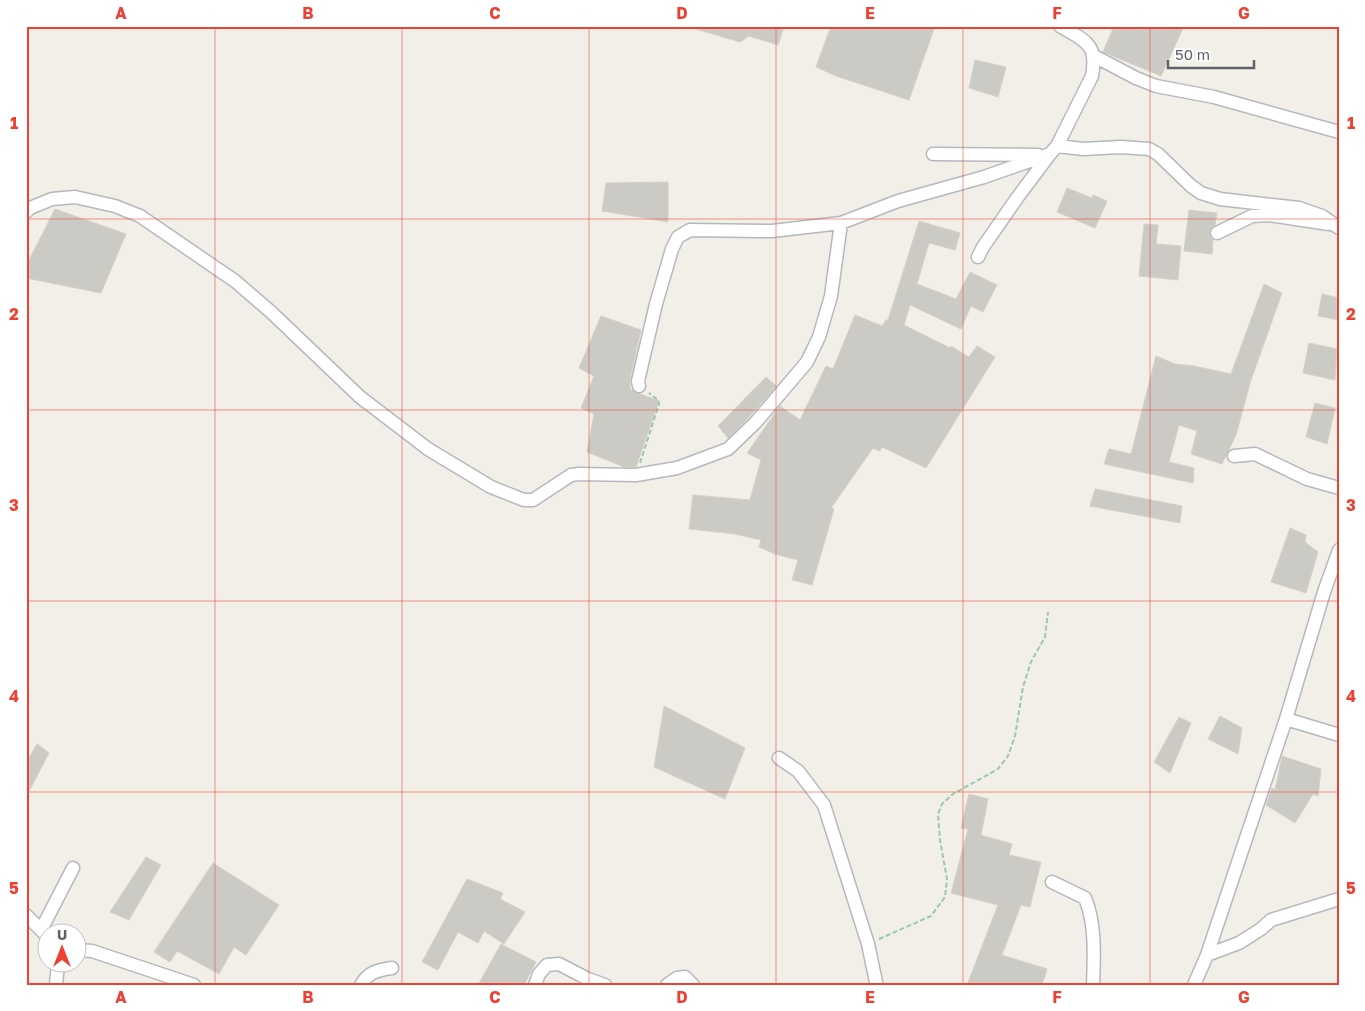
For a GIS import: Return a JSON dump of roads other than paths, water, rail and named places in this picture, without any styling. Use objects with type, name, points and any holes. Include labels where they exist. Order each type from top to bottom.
[{"type":"street","points":[[978,258],[983,247],[1011,206],[1051,152],[1092,76],[1094,56],[1091,46],[1060,26]]},
{"type":"street","points":[[1094,56],[1136,78],[1156,86],[1214,97],[1339,132]]},
{"type":"street","points":[[933,154],[1051,152],[1121,148],[1149,149],[1158,154],[1191,186],[1201,193],[1220,199],[1299,208],[1322,216],[1336,227]]},
{"type":"street","points":[[639,386],[638,381],[656,304],[672,249],[678,237],[690,230],[772,231],[841,223],[898,201],[984,177],[1051,152]]},
{"type":"street","points":[[26,212],[30,208],[52,199],[75,197],[115,206],[140,216],[235,281],[271,312],[360,397],[428,449],[491,487],[524,500],[534,500],[571,475],[636,475],[677,468],[728,449],[756,422],[794,380],[807,362],[819,337],[831,296],[841,223]]},
{"type":"street","points":[[1217,233],[1252,216],[1269,215],[1336,227]]},
{"type":"street","points":[[1234,456],[1256,454],[1307,479],[1339,488]]},
{"type":"street","points":[[1194,985],[1206,955],[1286,719],[1324,592],[1339,550]]},
{"type":"street","points":[[1286,719],[1339,735]]},
{"type":"street","points":[[779,758],[798,771],[824,805],[868,944],[875,984]]},
{"type":"street","points":[[48,924],[73,868]]},
{"type":"street","points":[[1052,882],[1085,898],[1090,910],[1093,985]]},
{"type":"street","points":[[1206,955],[1239,943],[1271,920],[1339,899]]},
{"type":"street","points":[[26,915],[38,928]]},
{"type":"street","points":[[88,951],[194,985]]},
{"type":"street","points":[[535,985],[539,974],[548,965],[559,964],[588,979],[606,985]]},
{"type":"street","points":[[361,985],[364,978],[376,970],[392,968]]},
{"type":"street","points":[[667,985],[676,978],[685,978],[693,985]]}]
